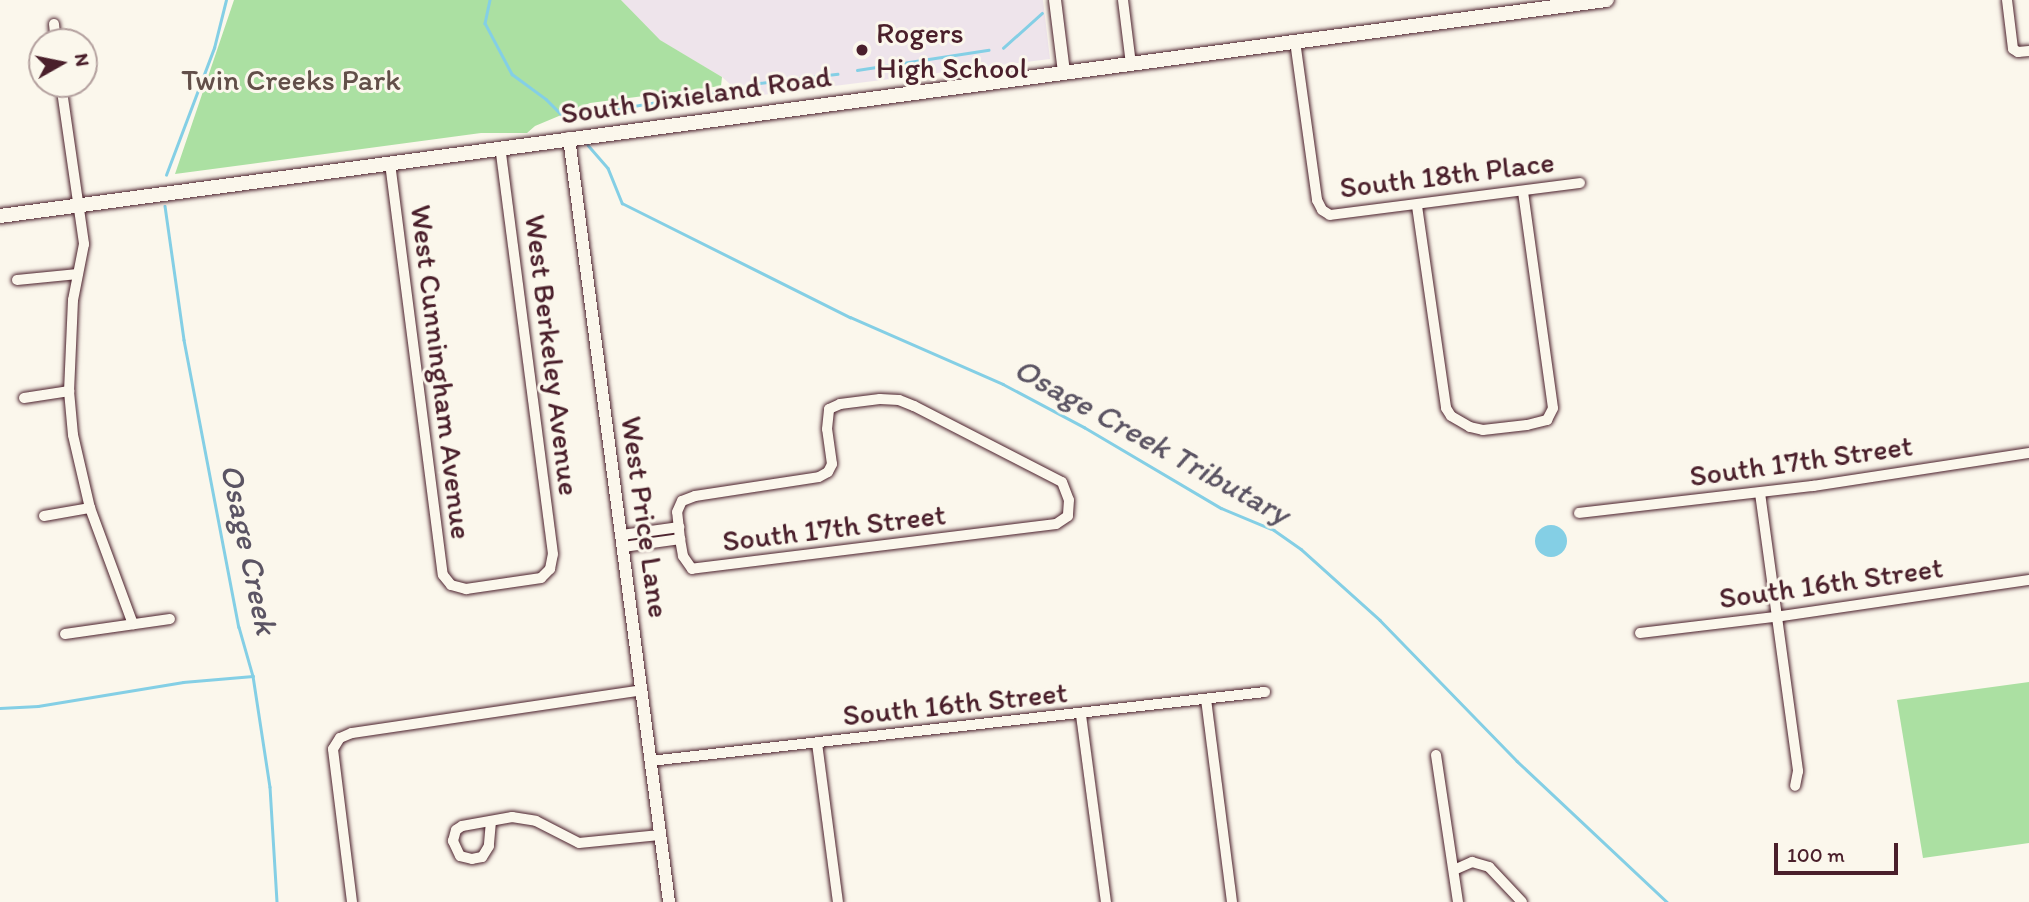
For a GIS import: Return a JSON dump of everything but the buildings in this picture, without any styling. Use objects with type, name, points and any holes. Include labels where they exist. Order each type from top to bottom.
[{"type":"main road","name":"South Dixieland Road","points":[[0,216],[1607,0]]},
{"type":"street","points":[[1055,0],[1064,72]]},
{"type":"street","points":[[1123,0],[1131,64]]},
{"type":"street","points":[[2007,0],[2013,49],[2018,52],[2029,51]]},
{"type":"street","points":[[54,24],[54,28]]},
{"type":"street","name":"South 18th Place","points":[[1295,41],[1317,200],[1322,210],[1337,216],[1580,183]]},
{"type":"street","points":[[63,98],[84,244],[73,300],[69,391],[73,435],[90,508],[133,624]]},
{"type":"street","name":"West Price Lane","points":[[569,138],[668,902]]},
{"type":"street","name":"West Berkeley Avenue","points":[[451,585],[466,589],[541,578],[550,569],[553,554],[500,148]]},
{"type":"street","name":"West Cunningham Avenue","points":[[390,163],[443,575],[451,585]]},
{"type":"street","points":[[1417,206],[1444,401],[1451,416],[1462,424],[1483,430],[1527,425],[1548,419],[1553,408],[1523,191]]},
{"type":"street","points":[[17,280],[78,274]]},
{"type":"street","points":[[24,398],[69,391]]},
{"type":"street","name":"South 17th Street","points":[[880,399],[900,400],[1062,482],[1069,500],[1068,516],[1056,524],[706,569],[692,569],[683,556],[680,540],[622,541],[679,527],[677,512],[682,501],[695,496],[819,477],[828,472],[832,464],[827,429],[829,409],[839,404],[880,399]]},
{"type":"street","name":"South 17th Street","points":[[1579,513],[1760,493],[2029,453]]},
{"type":"street","points":[[1760,493],[1798,771],[1795,786]]},
{"type":"street","points":[[44,516],[90,508]]},
{"type":"street","points":[[679,527],[680,540]]},
{"type":"street","name":"South 16th Street","points":[[1640,633],[1775,617],[2029,580]]},
{"type":"street","points":[[65,634],[170,619]]},
{"type":"street","points":[[352,902],[333,749],[340,738],[352,733],[642,690]]},
{"type":"street","name":"South 16th Street","points":[[650,761],[1081,715],[1265,692]]},
{"type":"street","points":[[1206,699],[1231,902]]},
{"type":"street","points":[[1081,715],[1106,902]]},
{"type":"street","points":[[817,743],[838,902]]},
{"type":"street","points":[[1436,755],[1458,902]]},
{"type":"street","points":[[491,821],[489,846],[482,857],[472,859],[460,856],[453,841],[456,830],[491,821],[512,817],[530,819],[573,841],[586,844],[660,835]]},
{"type":"street","points":[[1454,870],[1472,862],[1489,867],[1522,902]]},
{"type":"shaded area","name":"Rogers High School","points":[[621,0],[1043,0],[1050,59],[745,97],[722,77],[659,40]]},
{"type":"green space","name":"Twin Creeks Park","points":[[234,0],[621,0],[660,40],[722,77],[721,86],[590,103],[535,126],[527,133],[481,133],[175,174]]},
{"type":"green space","points":[[2029,682],[2029,843],[1923,858],[1897,700]]},
{"type":"water","points":[[1551,525],[1563,529],[1567,541],[1563,553],[1551,557],[1539,553],[1535,541],[1539,529]]},
{"type":"waterway","name":"Osage Creek","points":[[166,175],[214,48],[226,0]]},
{"type":"waterway","points":[[490,0],[485,23],[512,74],[546,99],[565,118],[731,89]]},
{"type":"waterway","points":[[1003,48],[1042,13]]},
{"type":"waterway","points":[[857,70],[988,50]]},
{"type":"waterway","points":[[750,84],[837,74]]},
{"type":"waterway","name":"Osage Creek Tributary","points":[[588,145],[608,168],[622,203],[850,317],[1003,384],[1084,427],[1221,508],[1274,530],[1301,549],[1380,620],[1517,761],[1667,902]]},
{"type":"waterway","name":"Osage Creek","points":[[165,206],[184,340],[239,627],[253,676],[270,787],[277,902]]},
{"type":"waterway","points":[[0,708],[38,706],[183,682],[253,676]]},
{"type":"place","name":"Rogers High School","points":[[862,50]]}]
